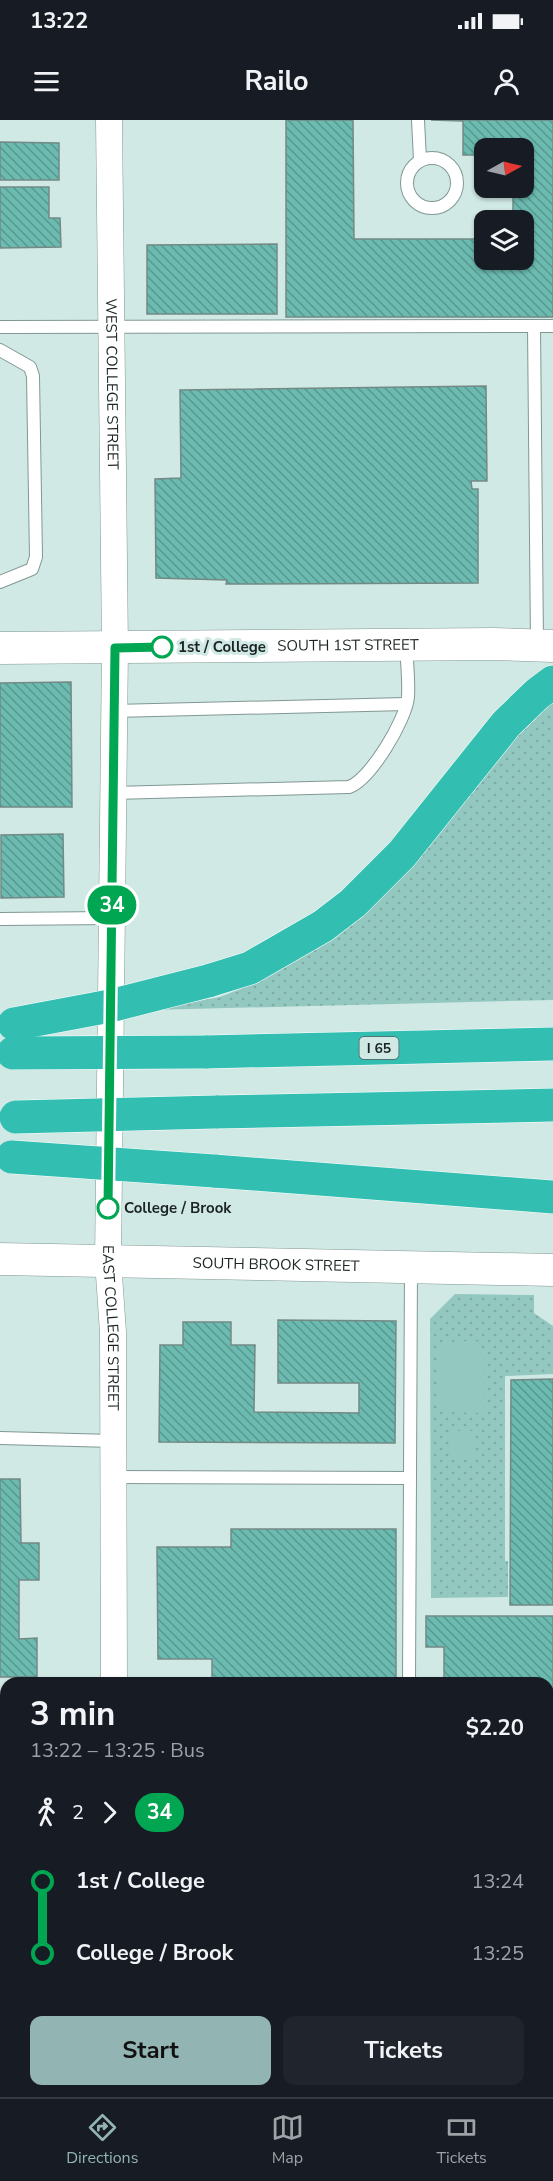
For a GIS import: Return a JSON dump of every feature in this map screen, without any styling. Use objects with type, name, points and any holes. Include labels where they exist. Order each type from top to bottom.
[{"type":"highway","points":[[7,1039],[110,1006],[249,968],[323,926],[353,903],[402,854],[506,724],[553,682]]},
{"type":"highway","name":"I 65","points":[[7,1039],[205,1052],[553,1044]]},
{"type":"highway","points":[[8,1117],[553,1105]]},
{"type":"highway","points":[[6,1156],[553,1197]]},
{"type":"street","name":"WEST COLLEGE STREET","points":[[109,120],[115,648]]},
{"type":"street","name":"SOUTH 1ST STREET","points":[[0,648],[545,646]]},
{"type":"street","name":"EAST COLLEGE STREET","points":[[114,1677],[113,1332],[108,1261],[115,648]]},
{"type":"street","name":"SOUTH BROOK STREET","points":[[0,1259],[553,1270]]},
{"type":"lane","points":[[418,120],[420,160]]},
{"type":"lane","points":[[439,158],[455,171],[458,180],[457,190],[444,206],[435,209],[425,208],[409,195],[406,186],[407,176],[420,160],[439,158]]},
{"type":"lane","points":[[534,326],[545,646]]},
{"type":"lane","points":[[0,327],[553,326]]},
{"type":"lane","points":[[0,350],[30,367],[33,376],[36,557],[32,569],[0,582]]},
{"type":"lane","points":[[113,793],[356,785],[380,756],[404,714],[406,645]]},
{"type":"lane","points":[[114,711],[406,704]]},
{"type":"lane","points":[[0,918],[111,918]]},
{"type":"lane","points":[[410,1677],[411,1267]]},
{"type":"lane","points":[[0,1438],[113,1441]]},
{"type":"lane","points":[[113,1477],[410,1478]]},
{"type":"green space","points":[[553,703],[553,1000],[150,1010],[220,997],[258,982],[329,938],[544,707]]},
{"type":"green space","points":[[455,1294],[534,1295],[534,1313],[553,1326],[553,1374],[505,1376],[505,1561],[508,1561],[508,1597],[431,1598],[430,1319]]},
{"type":"green space","points":[[477,1341],[484,1351],[484,1409],[479,1413],[443,1412],[439,1409],[439,1345],[443,1342]]},
{"type":"green space","points":[[449,1431],[474,1431],[474,1460],[449,1460]]},
{"type":"building","points":[[286,120],[353,120],[354,239],[474,239],[474,270],[534,270],[534,210],[513,210],[513,198],[534,198],[534,138],[474,138],[474,155],[463,155],[463,121],[431,120],[553,120],[553,317],[286,317]]},
{"type":"building","points":[[0,142],[59,143],[59,180],[0,180]]},
{"type":"building","points":[[0,187],[49,187],[49,218],[60,218],[61,247],[0,248]]},
{"type":"building","points":[[277,244],[277,314],[147,314],[147,245]]},
{"type":"building","points":[[486,386],[487,481],[471,481],[472,489],[478,489],[478,583],[226,584],[227,580],[156,578],[155,479],[181,478],[180,390]]},
{"type":"building","points":[[71,682],[72,807],[0,807],[0,683]]},
{"type":"building","points":[[63,834],[64,897],[1,898],[1,835]]},
{"type":"building","points":[[278,1320],[396,1321],[395,1443],[159,1442],[160,1345],[183,1345],[183,1322],[231,1322],[231,1345],[255,1345],[254,1412],[359,1413],[359,1383],[278,1383]]},
{"type":"building","points":[[553,1379],[553,1605],[510,1605],[511,1380]]},
{"type":"building","points":[[0,1479],[20,1479],[21,1543],[39,1543],[39,1580],[19,1580],[19,1639],[37,1638],[37,1677],[0,1677]]},
{"type":"building","points":[[231,1529],[396,1529],[396,1677],[212,1677],[212,1659],[158,1659],[157,1547],[231,1547]]},
{"type":"building","points":[[426,1616],[553,1616],[553,1677],[444,1677],[444,1647],[426,1647]]},
{"type":"bus line","name":"34","points":[[108,1208],[115,648],[162,647]]},
{"type":"place","name":"1st / College","points":[[162,647]]},
{"type":"place","name":"College / Brook","points":[[108,1208]]}]
